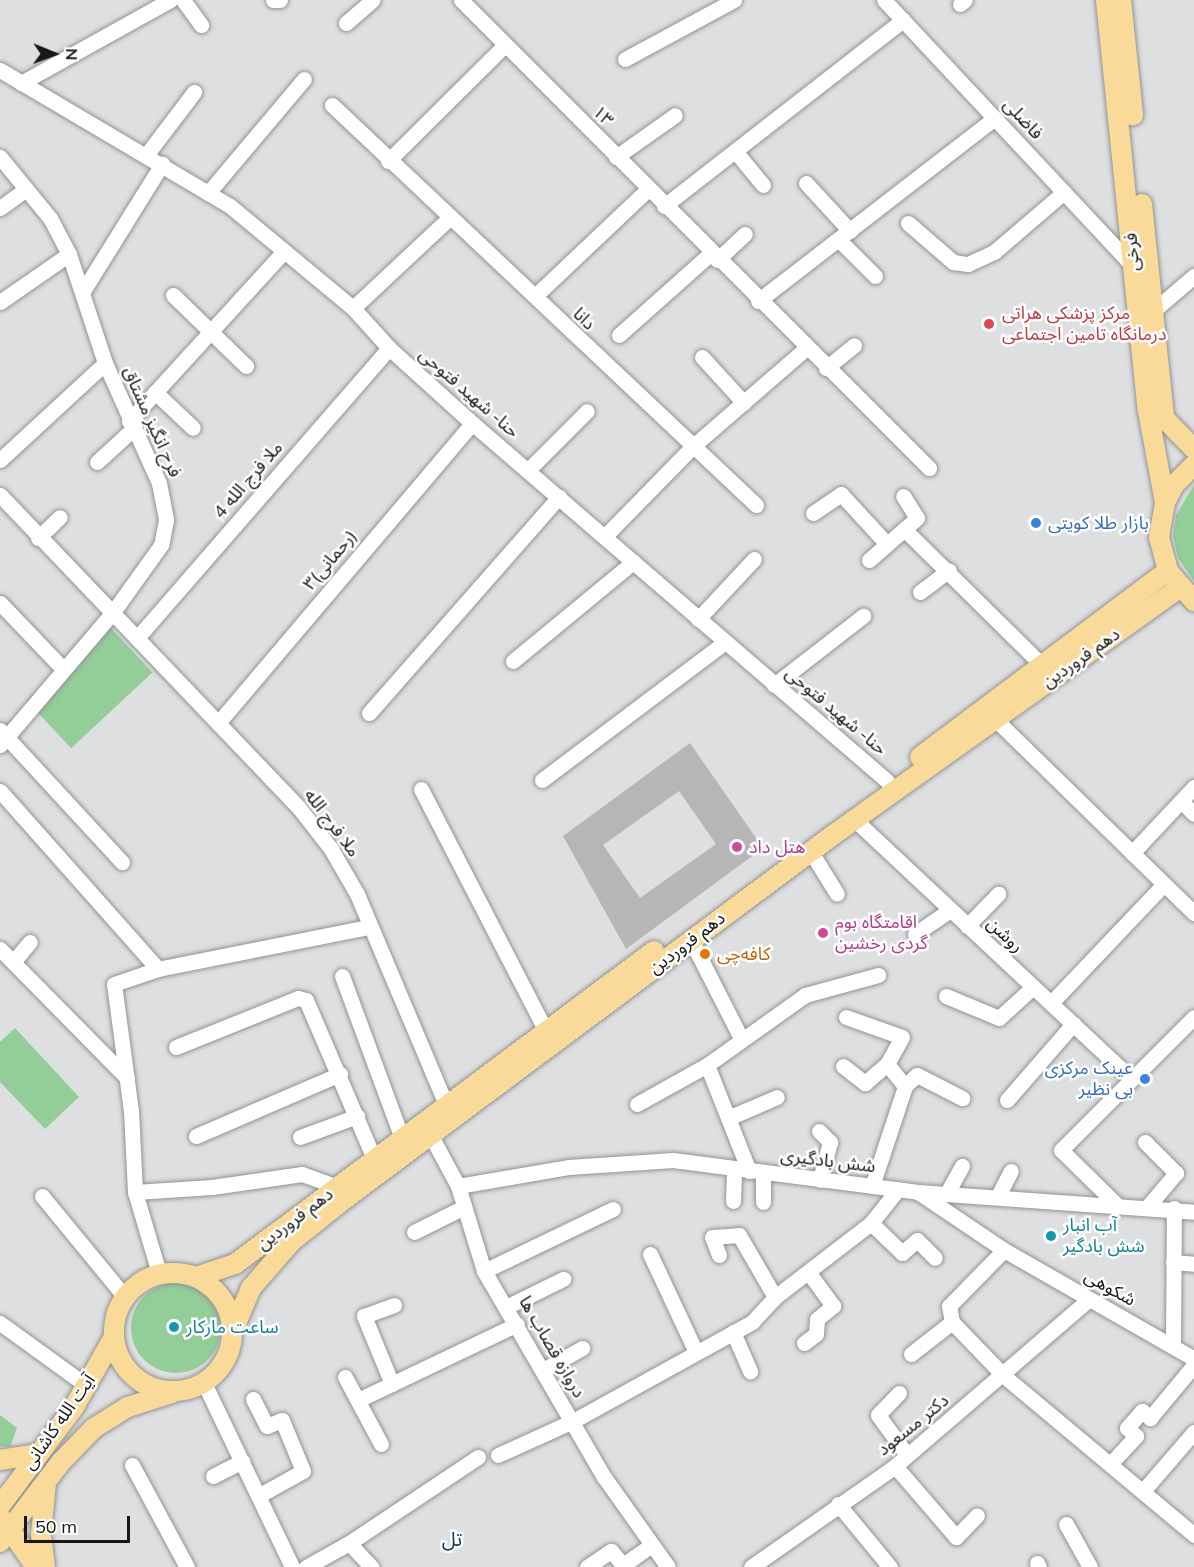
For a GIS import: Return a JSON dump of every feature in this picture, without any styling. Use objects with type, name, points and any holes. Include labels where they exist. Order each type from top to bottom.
[{"type":"main road","name":"فرخی","points":[[1107,0],[1148,411],[1165,503]]},
{"type":"main road","name":"فرخی","points":[[1121,0],[1164,418],[1194,449]]},
{"type":"main road","points":[[1187,595],[1168,571],[1159,537],[1165,503],[1174,485],[1194,465]]},
{"type":"main road","name":"دهم فروردین","points":[[196,1277],[235,1264],[446,1105],[1168,571]]},
{"type":"main road","name":"دهم فروردین","points":[[232,1333],[251,1288],[292,1240],[691,940],[995,719],[1187,595]]},
{"type":"main road","points":[[159,1273],[196,1277],[215,1290],[228,1310],[232,1333],[228,1352],[204,1383],[177,1391],[155,1389],[134,1377],[120,1359],[114,1337],[125,1298],[159,1273]]},
{"type":"main road","name":"آیت الله کاشانی","points":[[0,1506],[87,1386],[114,1337]]},
{"type":"main road","name":"آیت الله کاشانی","points":[[3,1529],[94,1428],[128,1407],[177,1391]]},
{"type":"main road","points":[[0,1460],[37,1454]]},
{"type":"main road","points":[[45,1567],[42,1534],[47,1481]]},
{"type":"main road","points":[[3,1529],[36,1567]]},
{"type":"street","points":[[21,83],[170,0]]},
{"type":"street","points":[[183,0],[201,25]]},
{"type":"street","points":[[273,0],[280,0]]},
{"type":"street","points":[[346,23],[372,0]]},
{"type":"street","points":[[625,59],[734,0]]},
{"type":"street","name":"فاضلی","points":[[884,0],[1133,266]]},
{"type":"street","name":"۱۳","points":[[470,3],[505,45],[805,349],[929,468]]},
{"type":"street","points":[[664,206],[903,20]]},
{"type":"street","points":[[388,161],[505,45]]},
{"type":"street","name":"حنا- شهید فتوحی","points":[[0,70],[147,154],[230,206],[353,308],[388,348],[472,423],[633,561],[724,643],[887,781]]},
{"type":"street","points":[[208,193],[304,79]]},
{"type":"street","points":[[147,154],[194,92]]},
{"type":"street","name":"دانا","points":[[332,105],[448,219],[535,296],[692,447],[756,505]]},
{"type":"street","points":[[616,157],[675,115]]},
{"type":"street","points":[[758,301],[995,118]]},
{"type":"street","points":[[735,151],[763,185]]},
{"type":"street","name":"فرح انگیز مشتاق","points":[[0,157],[50,218],[69,254],[105,363],[159,483],[166,520],[161,545],[113,612],[2,737]]},
{"type":"street","points":[[83,291],[162,164]]},
{"type":"street","points":[[806,183],[875,276]]},
{"type":"street","points":[[0,208],[26,189]]},
{"type":"street","points":[[535,296],[648,189]]},
{"type":"street","points":[[908,223],[953,262],[968,264],[994,252],[1064,192]]},
{"type":"street","points":[[353,308],[448,219]]},
{"type":"street","points":[[620,335],[714,256],[745,234]]},
{"type":"street","points":[[97,462],[131,425],[155,392],[284,251]]},
{"type":"street","points":[[0,302],[69,254]]},
{"type":"street","points":[[1152,311],[1194,276]]},
{"type":"street","points":[[173,295],[246,366]]},
{"type":"street","points":[[826,368],[854,345]]},
{"type":"street","name":"4 ملا فرج الله","points":[[136,638],[388,348]]},
{"type":"street","points":[[604,537],[692,447],[805,349]]},
{"type":"street","points":[[702,357],[744,403]]},
{"type":"street","points":[[0,460],[105,363]]},
{"type":"street","points":[[155,392],[193,428]]},
{"type":"street","points":[[528,470],[587,411]]},
{"type":"street","name":"۳(رحمانی)","points":[[218,723],[472,423]]},
{"type":"street","points":[[813,513],[838,493],[886,543]]},
{"type":"street","name":"ملا فرج الله","points":[[0,495],[38,538],[113,612],[299,808],[331,849],[369,927],[446,1105]]},
{"type":"street","points":[[869,560],[918,515],[903,496]]},
{"type":"street","points":[[369,712],[559,497]]},
{"type":"street","points":[[38,538],[60,518]]},
{"type":"street","points":[[904,529],[950,570],[1042,665]]},
{"type":"street","points":[[698,619],[754,559]]},
{"type":"street","points":[[513,661],[633,561]]},
{"type":"street","points":[[920,592],[950,570]]},
{"type":"street","points":[[0,603],[63,669]]},
{"type":"street","points":[[774,685],[863,616]]},
{"type":"street","points":[[542,780],[724,643]]},
{"type":"street","points":[[995,719],[1194,913]]},
{"type":"street","points":[[2,737],[122,862]]},
{"type":"street","points":[[1132,852],[1194,787]]},
{"type":"street","points":[[421,789],[546,1031]]},
{"type":"street","points":[[0,791],[158,969]]},
{"type":"street","points":[[1181,801],[1194,814]]},
{"type":"street","name":"روشن","points":[[855,820],[1130,1077]]},
{"type":"street","points":[[811,852],[837,894]]},
{"type":"street","points":[[1051,1003],[1164,884]]},
{"type":"street","points":[[967,926],[998,894]]},
{"type":"street","points":[[915,934],[950,910]]},
{"type":"street","points":[[159,1273],[135,1192],[127,1078],[114,984],[158,969],[369,927]]},
{"type":"street","points":[[691,940],[742,1040]]},
{"type":"street","points":[[13,962],[30,942]]},
{"type":"street","points":[[0,949],[127,1078]]},
{"type":"street","points":[[637,1104],[707,1065],[805,995],[878,975]]},
{"type":"street","points":[[342,976],[402,1138]]},
{"type":"street","points":[[946,996],[999,1018],[1033,987]]},
{"type":"street","points":[[176,1047],[298,998],[306,1000],[340,1074],[374,1159]]},
{"type":"street","points":[[843,1066],[865,1083],[887,1064],[902,1037],[846,1017]]},
{"type":"street","points":[[1117,1205],[1061,1150],[1130,1077],[1194,1017]]},
{"type":"street","points":[[1007,1100],[1073,1024]]},
{"type":"street","points":[[887,1064],[905,1086]]},
{"type":"street","points":[[707,1065],[748,1171],[763,1202]]},
{"type":"street","points":[[196,1136],[340,1074]]},
{"type":"street","points":[[872,1186],[905,1086],[916,1075],[962,1098]]},
{"type":"street","points":[[728,1118],[777,1097]]},
{"type":"street","points":[[300,1137],[357,1116]]},
{"type":"street","points":[[819,1131],[830,1142],[820,1180]]},
{"type":"street","name":"دروازه قصاب ها","points":[[430,1134],[458,1186],[484,1271],[573,1421],[668,1567]]},
{"type":"street","points":[[1145,1142],[1176,1173],[1149,1206]]},
{"type":"street","name":"شش بادگیری","points":[[458,1186],[569,1167],[673,1160],[918,1192],[1149,1206],[1194,1212]]},
{"type":"street","points":[[947,1193],[962,1166]]},
{"type":"street","points":[[733,1202],[748,1171]]},
{"type":"street","points":[[998,1196],[1011,1171]]},
{"type":"street","points":[[135,1192],[212,1187],[302,1174],[338,1187]]},
{"type":"street","points":[[498,1455],[573,1421],[752,1322],[775,1297],[871,1223],[898,1189]]},
{"type":"street","name":"شکوهی","points":[[918,1192],[1004,1250],[1088,1300],[1173,1344],[1194,1359]]},
{"type":"street","points":[[42,1196],[125,1298]]},
{"type":"street","points":[[414,1232],[464,1207]]},
{"type":"street","points":[[1173,1208],[1173,1344]]},
{"type":"street","points":[[484,1271],[613,1209]]},
{"type":"street","points":[[871,1223],[902,1253],[916,1240],[935,1258]]},
{"type":"street","points":[[719,1255],[712,1237],[739,1235],[775,1297]]},
{"type":"street","points":[[1004,1250],[949,1306],[952,1322],[1004,1376],[1111,1463],[1194,1535]]},
{"type":"street","points":[[650,1254],[696,1352]]},
{"type":"street","points":[[1173,1262],[1194,1264]]},
{"type":"street","points":[[804,1343],[816,1334],[817,1319],[833,1306],[809,1273]]},
{"type":"street","points":[[506,1307],[563,1279]]},
{"type":"street","name":"دکتر مسعود","points":[[751,1567],[895,1466],[1004,1376],[1088,1300]]},
{"type":"street","points":[[392,1384],[364,1316],[394,1305]]},
{"type":"street","points":[[911,1354],[952,1322]]},
{"type":"street","points":[[0,1323],[87,1386]]},
{"type":"street","points":[[358,1400],[517,1324]]},
{"type":"street","points":[[733,1332],[750,1371]]},
{"type":"street","points":[[543,1370],[582,1348]]},
{"type":"street","points":[[1111,1463],[1136,1436],[1127,1428],[1142,1412],[1150,1418],[1194,1365]]},
{"type":"street","points":[[345,1377],[381,1444]]},
{"type":"street","points":[[204,1383],[292,1567]]},
{"type":"street","points":[[899,1393],[878,1415],[907,1455]]},
{"type":"street","points":[[253,1399],[267,1426],[282,1420],[303,1471],[258,1496]]},
{"type":"street","points":[[1143,1491],[1194,1432]]},
{"type":"street","points":[[306,1567],[349,1543],[478,1457]]},
{"type":"street","points":[[213,1476],[242,1461]]},
{"type":"street","points":[[132,1465],[187,1567]]},
{"type":"street","points":[[895,1466],[957,1537],[977,1515]]},
{"type":"street","points":[[838,1504],[890,1567]]},
{"type":"street","points":[[1066,1524],[1090,1567]]},
{"type":"street","points":[[349,1543],[371,1567]]},
{"type":"street","points":[[587,1567],[611,1551],[623,1565],[652,1545]]},
{"type":"green space","points":[[1194,485],[1194,581],[1178,558],[1173,536],[1176,515]]},
{"type":"green space","points":[[108,625],[152,673],[71,748],[27,701]]},
{"type":"green space","points":[[15,1028],[79,1097],[45,1129],[0,1082],[0,1042]]},
{"type":"green space","points":[[176,1283],[193,1286],[208,1296],[218,1311],[221,1328],[218,1345],[208,1360],[193,1370],[176,1373],[159,1370],[144,1360],[134,1345],[131,1328],[134,1311],[144,1296],[159,1286]]},
{"type":"green space","points":[[0,1415],[17,1428],[10,1447],[0,1446]]},
{"type":"building","name":"هتل داد","points":[[690,743],[763,848],[626,949],[563,836]],"holes":[[[679,791],[716,844],[640,898],[603,845]]]},
{"type":"place","name":"مرکز پزشکی هراتی درمانگاه تامین اجتماعی","points":[[989,324]]},
{"type":"place","name":"بازار طلا کویتی","points":[[1036,523]]},
{"type":"place","name":"هتل داد","points":[[737,847]]},
{"type":"place","name":"اقامتگاه بوم گردی رخشین","points":[[823,933]]},
{"type":"place","name":"کافه‌چی","points":[[705,954]]},
{"type":"place","name":"عینک مرکزی بی نظیر","points":[[1145,1079]]},
{"type":"place","name":"آب انبار شش بادگیر","points":[[1051,1236]]},
{"type":"place","name":"ساعت مارکار","points":[[174,1327]]},
{"type":"district","name":"تل","points":[[452,1538]]}]
